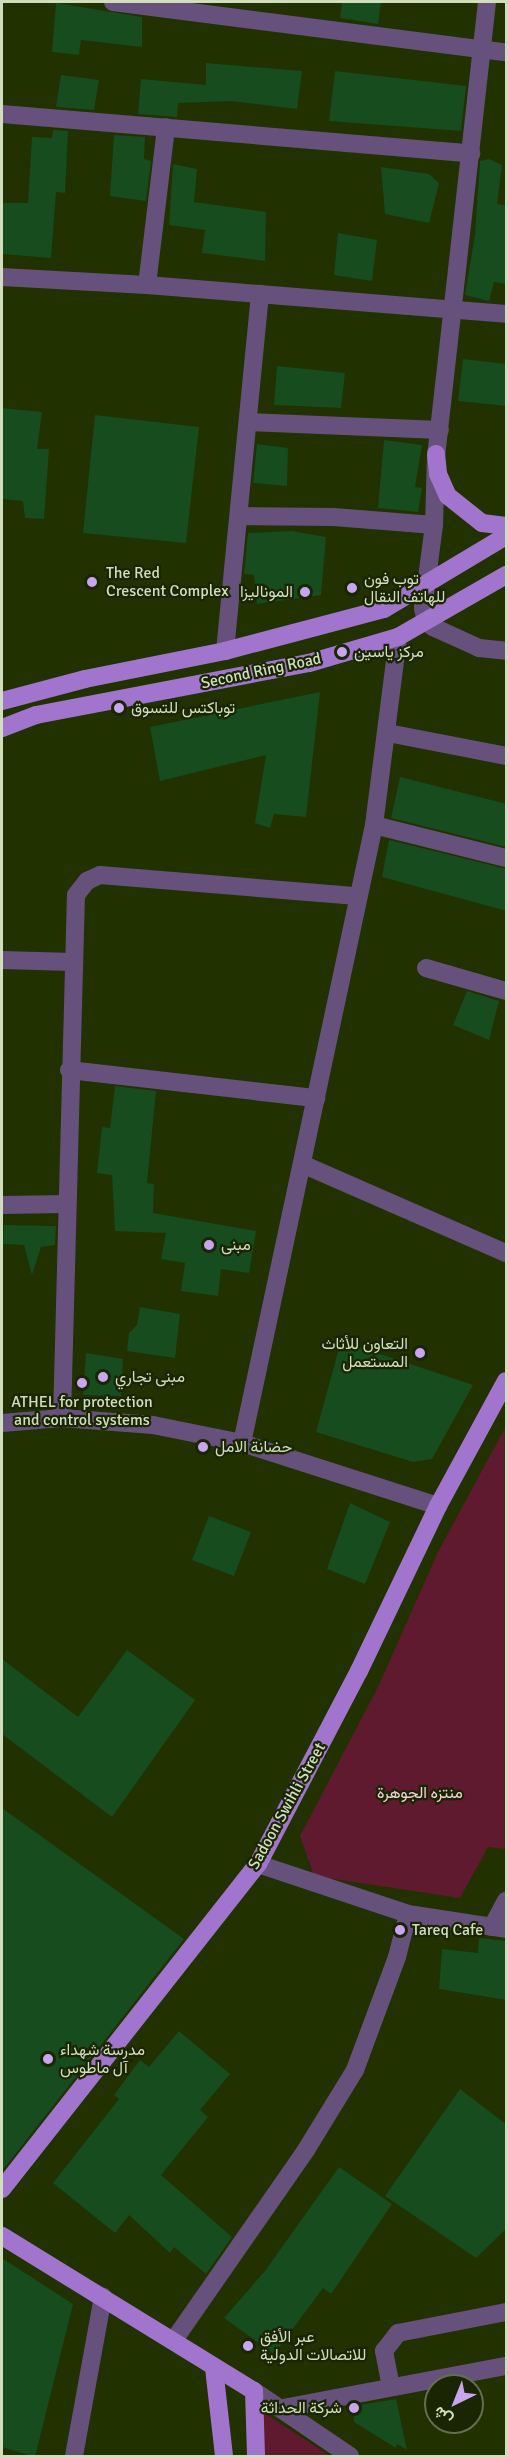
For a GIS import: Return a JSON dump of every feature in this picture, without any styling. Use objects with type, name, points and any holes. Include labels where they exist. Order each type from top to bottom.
[{"type":"main road","points":[[436,454],[438,474],[448,496],[482,523],[507,526]]},
{"type":"main road","name":"Second Ring Road","points":[[2,701],[85,679],[225,651],[384,609],[507,536]]},
{"type":"main road","name":"Second Ring Road","points":[[2,728],[36,715],[309,663],[398,637],[507,575]]},
{"type":"main road","name":"Sadoon Swihli Street","points":[[2,2189],[258,1864],[359,1671],[438,1506],[502,1398],[507,1381]]},
{"type":"main road","points":[[2,2236],[254,2391],[256,2457]]},
{"type":"main road","points":[[214,2368],[224,2457]]},
{"type":"street","points":[[113,2],[507,52]]},
{"type":"street","points":[[487,2],[436,454],[434,525],[424,586],[426,622],[465,643],[507,651]]},
{"type":"street","points":[[2,114],[471,153]]},
{"type":"street","points":[[147,285],[166,127]]},
{"type":"street","points":[[2,277],[147,285],[507,314]]},
{"type":"street","points":[[225,651],[260,294]]},
{"type":"street","points":[[248,422],[440,430]]},
{"type":"street","points":[[240,516],[334,517],[434,525]]},
{"type":"street","points":[[242,1443],[374,825],[388,733],[398,637]]},
{"type":"street","points":[[388,733],[507,756]]},
{"type":"street","points":[[374,825],[507,858]]},
{"type":"street","points":[[62,1418],[69,1070],[76,895],[87,881],[100,875],[357,896]]},
{"type":"street","points":[[2,960],[73,962]]},
{"type":"street","points":[[426,968],[507,991]]},
{"type":"street","points":[[69,1070],[316,1098]]},
{"type":"street","points":[[302,1164],[507,1253]]},
{"type":"street","points":[[2,1205],[66,1204]]},
{"type":"street","points":[[2,1423],[62,1418],[153,1425],[242,1443],[438,1506]]},
{"type":"street","points":[[258,1864],[408,1914],[499,1928],[507,1901]]},
{"type":"street","points":[[174,2340],[306,2150],[355,2070],[393,1968],[408,1914]]},
{"type":"street","points":[[74,2457],[103,2297]]},
{"type":"street","points":[[391,2387],[384,2351],[398,2333],[507,2312]]},
{"type":"street","points":[[283,2408],[507,2366]]},
{"type":"street","points":[[254,2391],[283,2408],[350,2457]]},
{"type":"green space","name":"منتزه الجوهرة","points":[[506,1426],[506,1849],[488,1847],[460,1898],[314,1876],[300,1836],[378,1687],[438,1552]]},
{"type":"green space","points":[[249,2403],[330,2456],[254,2456]]},
{"type":"building","points":[[342,2],[381,2],[378,24],[340,18]]},
{"type":"building","points":[[56,3],[142,17],[142,47],[81,40],[79,55],[52,52]]},
{"type":"building","points":[[206,63],[302,71],[297,109],[231,101],[178,103],[177,117],[138,114],[141,79],[206,85]]},
{"type":"building","points":[[335,71],[466,86],[461,131],[329,121]]},
{"type":"building","points":[[61,75],[99,80],[94,110],[56,107]]},
{"type":"building","points":[[53,130],[68,131],[65,193],[56,192],[51,258],[2,254],[2,203],[28,203],[32,137],[52,138]]},
{"type":"building","points":[[114,135],[145,137],[144,159],[151,161],[146,201],[110,196]]},
{"type":"building","points":[[489,159],[502,165],[497,204],[505,205],[507,216],[507,284],[494,282],[489,301],[465,295],[475,235],[480,161]]},
{"type":"building","points":[[173,164],[197,169],[194,202],[266,212],[265,261],[202,253],[205,230],[169,225]]},
{"type":"building","points":[[381,167],[429,174],[439,183],[429,223],[385,214]]},
{"type":"building","points":[[338,233],[377,240],[372,281],[334,275]]},
{"type":"building","points":[[463,359],[507,364],[507,406],[458,401]]},
{"type":"building","points":[[277,366],[345,373],[341,408],[274,405]]},
{"type":"building","points":[[2,408],[42,412],[37,449],[49,449],[44,519],[25,518],[23,501],[2,499]]},
{"type":"building","points":[[95,415],[199,427],[186,543],[83,533]]},
{"type":"building","points":[[384,440],[422,445],[415,487],[422,488],[418,512],[378,508]]},
{"type":"building","points":[[257,444],[288,448],[287,486],[253,483]]},
{"type":"building","points":[[292,531],[326,537],[321,595],[257,604],[254,575],[244,574],[248,533]]},
{"type":"building","points":[[320,692],[306,817],[274,814],[270,828],[255,823],[266,755],[160,781],[150,727]]},
{"type":"building","points":[[400,777],[507,804],[507,847],[391,818]]},
{"type":"building","points":[[389,840],[507,869],[507,911],[382,877]]},
{"type":"building","points":[[467,991],[499,1001],[489,1040],[453,1025]]},
{"type":"building","points":[[115,1086],[156,1091],[147,1183],[154,1184],[153,1213],[256,1231],[249,1273],[221,1269],[218,1296],[181,1291],[185,1263],[161,1259],[166,1233],[115,1231],[112,1175],[97,1173],[102,1127],[110,1128]]},
{"type":"building","points":[[4,1225],[56,1226],[55,1245],[41,1247],[32,1275],[24,1245],[3,1244]]},
{"type":"building","points":[[140,1307],[180,1314],[175,1358],[127,1351],[129,1333],[137,1325]]},
{"type":"building","points":[[341,1341],[473,1385],[432,1459],[413,1462],[316,1432]]},
{"type":"building","name":"مبنى تجاري","points":[[86,1353],[123,1359],[121,1396],[83,1395]]},
{"type":"building","points":[[350,1503],[390,1522],[365,1584],[327,1569]]},
{"type":"building","points":[[209,1516],[251,1532],[234,1576],[192,1560]]},
{"type":"building","points":[[127,1650],[195,1700],[112,1817],[2,1734],[2,1659],[78,1717]]},
{"type":"building","name":"مدرسة شهداء آل ماطوس","points":[[2,1808],[184,1939],[2,2171]]},
{"type":"building","points":[[479,1938],[507,1941],[507,2000],[439,1989],[442,1949],[478,1953]]},
{"type":"building","points":[[179,2031],[230,2074],[200,2110],[208,2117],[161,2175],[232,2237],[206,2274],[174,2247],[170,2253],[129,2215],[115,2233],[53,2183],[119,2099],[114,2095],[140,2060],[149,2067]]},
{"type":"building","points":[[460,2089],[507,2125],[507,2228],[476,2258],[385,2196]]},
{"type":"building","points":[[339,2167],[392,2204],[331,2294],[323,2288],[274,2354],[224,2318],[265,2271]]},
{"type":"building","points":[[2,2258],[73,2304],[35,2457],[2,2447]]},
{"type":"building","points":[[396,2399],[407,2450],[397,2444],[396,2448],[354,2422],[354,2406]]},
{"type":"place","name":"The Red Crescent Complex","points":[[92,582]]},
{"type":"place","name":"توب فون للهاتف النقال","points":[[352,588]]},
{"type":"place","name":"الموناليزا","points":[[305,592]]},
{"type":"place","name":"مركز ياسين","points":[[342,652]]},
{"type":"place","name":"توباكتس للتسوق","points":[[119,708]]},
{"type":"place","name":"مبنى","points":[[209,1245]]},
{"type":"place","name":"التعاون للأثاث المستعمل","points":[[420,1353]]},
{"type":"place","name":"مبنى تجاري","points":[[103,1377]]},
{"type":"place","name":"ATHEL for protection and control systems","points":[[82,1383]]},
{"type":"place","name":"حضانة الامل","points":[[203,1447]]},
{"type":"place","name":"Tareq Cafe","points":[[400,1930]]},
{"type":"place","name":"مدرسة شهداء آل ماطوس","points":[[48,2059]]},
{"type":"place","name":"عبر الأفق للاتصالات الدولية","points":[[248,2346]]},
{"type":"place","name":"شركة الحداثة","points":[[354,2408]]}]
